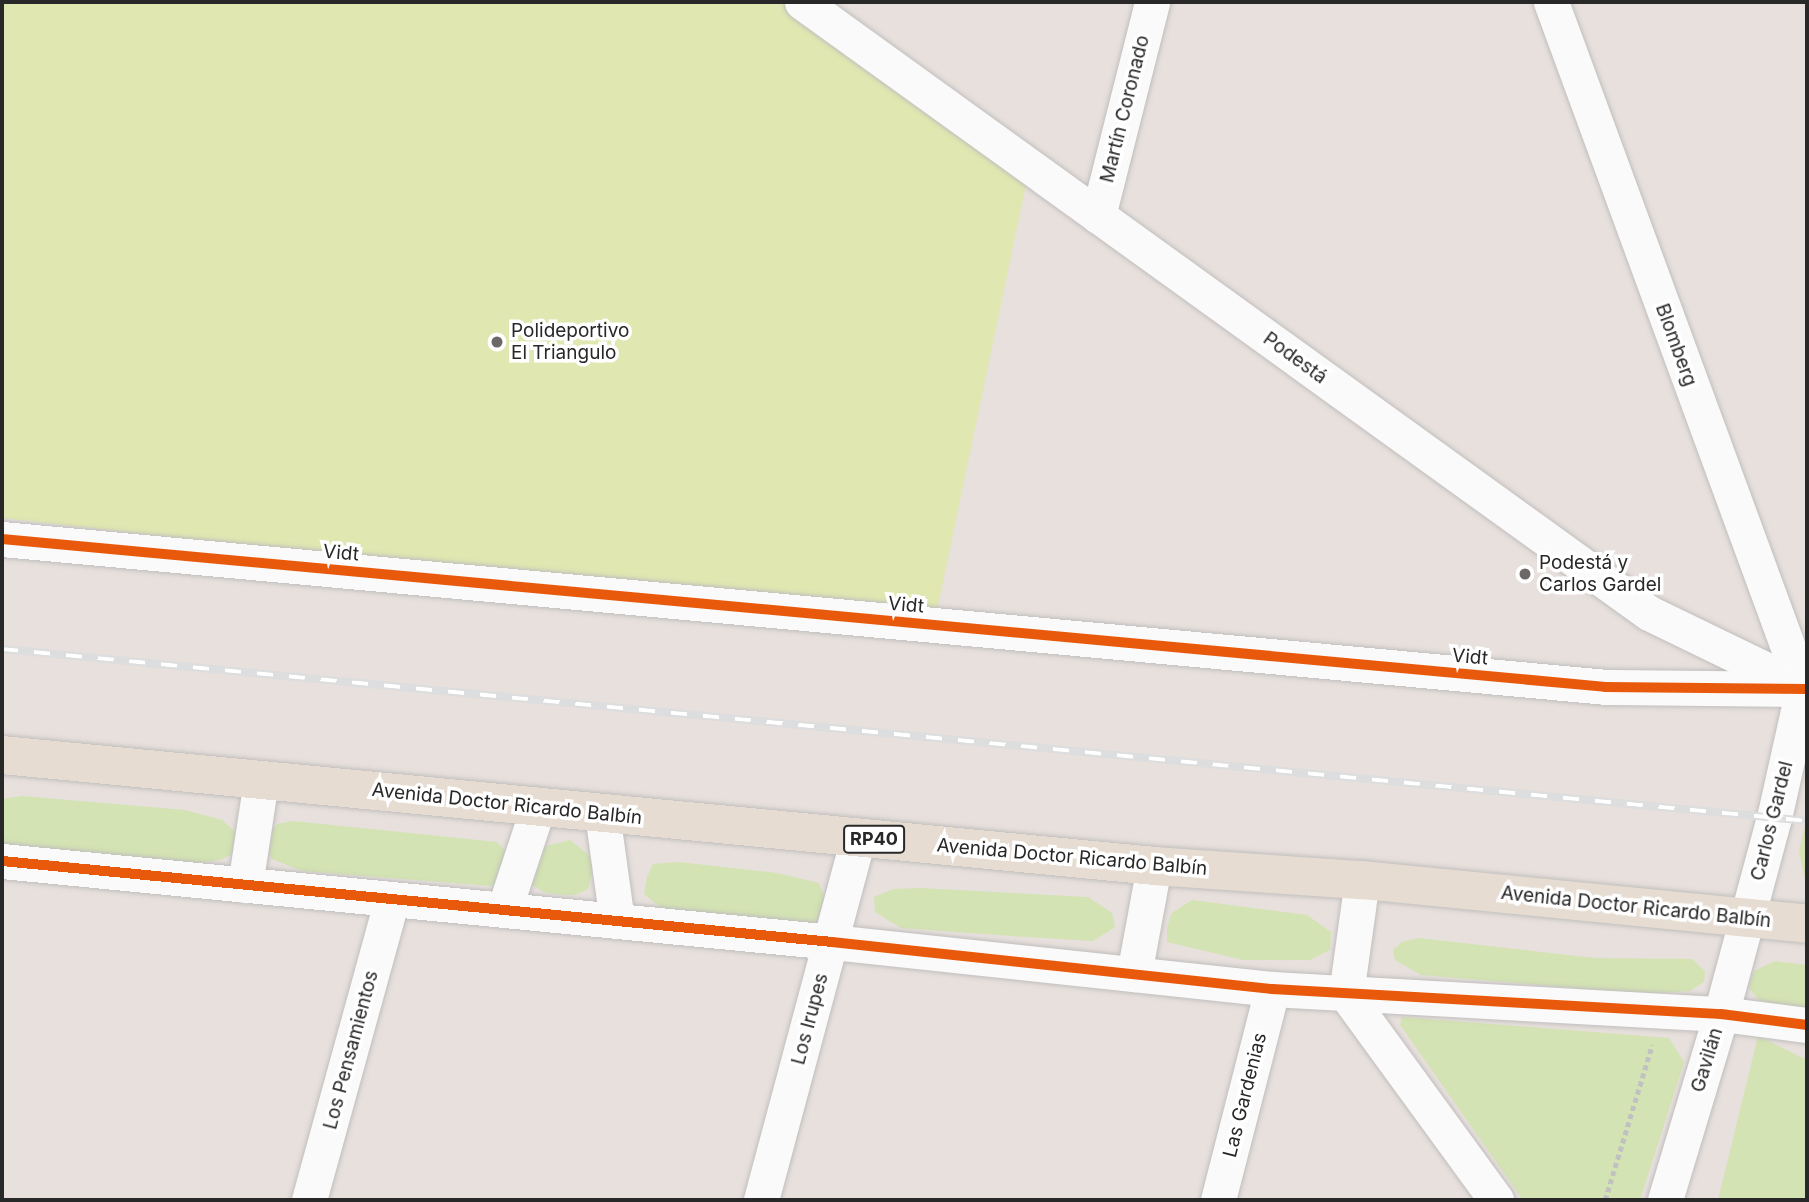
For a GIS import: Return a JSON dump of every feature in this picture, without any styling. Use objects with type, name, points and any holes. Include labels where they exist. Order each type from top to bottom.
[{"type":"main road","name":"Avenida Doctor Ricardo Balbín","points":[[2,755],[1154,866],[1362,880],[1807,923]]},
{"type":"street","name":"Podestá","points":[[802,2],[1649,613],[1806,687]]},
{"type":"street","name":"Martín Coronado","points":[[1098,216],[1152,2]]},
{"type":"street","name":"Blomberg","points":[[1551,2],[1806,687]]},
{"type":"street","name":"Vidt","points":[[2,539],[1605,687],[1806,687]]},
{"type":"street","name":"Carlos Gardel","points":[[1746,918],[1806,687]]},
{"type":"street","points":[[246,885],[261,780]]},
{"type":"street","points":[[504,910],[538,807]]},
{"type":"street","points":[[602,813],[617,921]]},
{"type":"street","name":"Los Irupes","points":[[761,1200],[858,838]]},
{"type":"street","points":[[2,862],[832,942],[1272,989],[1721,1014],[1807,1025]]},
{"type":"street","points":[[1134,974],[1154,866]]},
{"type":"street","points":[[1362,880],[1346,994],[1496,1200]]},
{"type":"street","name":"Los Pensamientos","points":[[309,1200],[392,899]]},
{"type":"street","name":"Gavilán","points":[[1665,1200],[1721,1014],[1746,918]]},
{"type":"street","name":"Las Gardenias","points":[[1217,1200],[1272,989]]},
{"type":"path","points":[[1605,1200],[1663,1011]]},
{"type":"green space","name":"Polideportivo El Triangulo","points":[[2,2],[802,2],[1030,165],[934,625],[2,518]]},
{"type":"green space","points":[[22,796],[185,810],[222,820],[240,836],[239,851],[220,860],[193,864],[2,850],[2,799]]},
{"type":"green space","points":[[1807,816],[1807,889],[1799,851]]},
{"type":"green space","points":[[293,821],[497,842],[508,854],[502,880],[490,886],[302,871],[272,859],[262,842],[277,824]]},
{"type":"green space","points":[[570,840],[589,855],[593,869],[588,889],[576,895],[563,895],[546,893],[528,883],[543,847]]},
{"type":"green space","points":[[678,862],[777,873],[819,883],[826,903],[829,928],[701,920],[661,908],[644,894],[647,877],[653,864]]},
{"type":"green space","points":[[920,888],[1088,897],[1112,913],[1115,927],[1093,941],[1025,937],[901,928],[875,912],[874,897],[893,889]]},
{"type":"green space","points":[[1192,900],[1307,915],[1331,932],[1330,950],[1310,960],[1243,960],[1167,942],[1167,927],[1172,913]]},
{"type":"green space","points":[[1419,938],[1594,958],[1692,959],[1705,971],[1704,982],[1690,991],[1647,994],[1421,975],[1395,960],[1393,950],[1402,942]]},
{"type":"green space","points":[[1775,961],[1807,965],[1807,1008],[1769,1004],[1758,999],[1748,987],[1754,971]]},
{"type":"green space","points":[[1402,1017],[1669,1038],[1684,1062],[1640,1200],[1523,1200],[1400,1025]]},
{"type":"green space","points":[[1758,1036],[1807,1060],[1807,1200],[1718,1200]]},
{"type":"railway","points":[[2,649],[1807,821]]},
{"type":"cycle path","points":[[2,539],[1605,687],[1807,689]]},
{"type":"cycle path","points":[[2,861],[832,942],[1272,989],[1721,1014],[1807,1025]]},
{"type":"place","name":"Polideportivo El Triangulo","points":[[497,342]]},
{"type":"place","name":"Podestá y Carlos Gardel","points":[[1525,574]]}]
